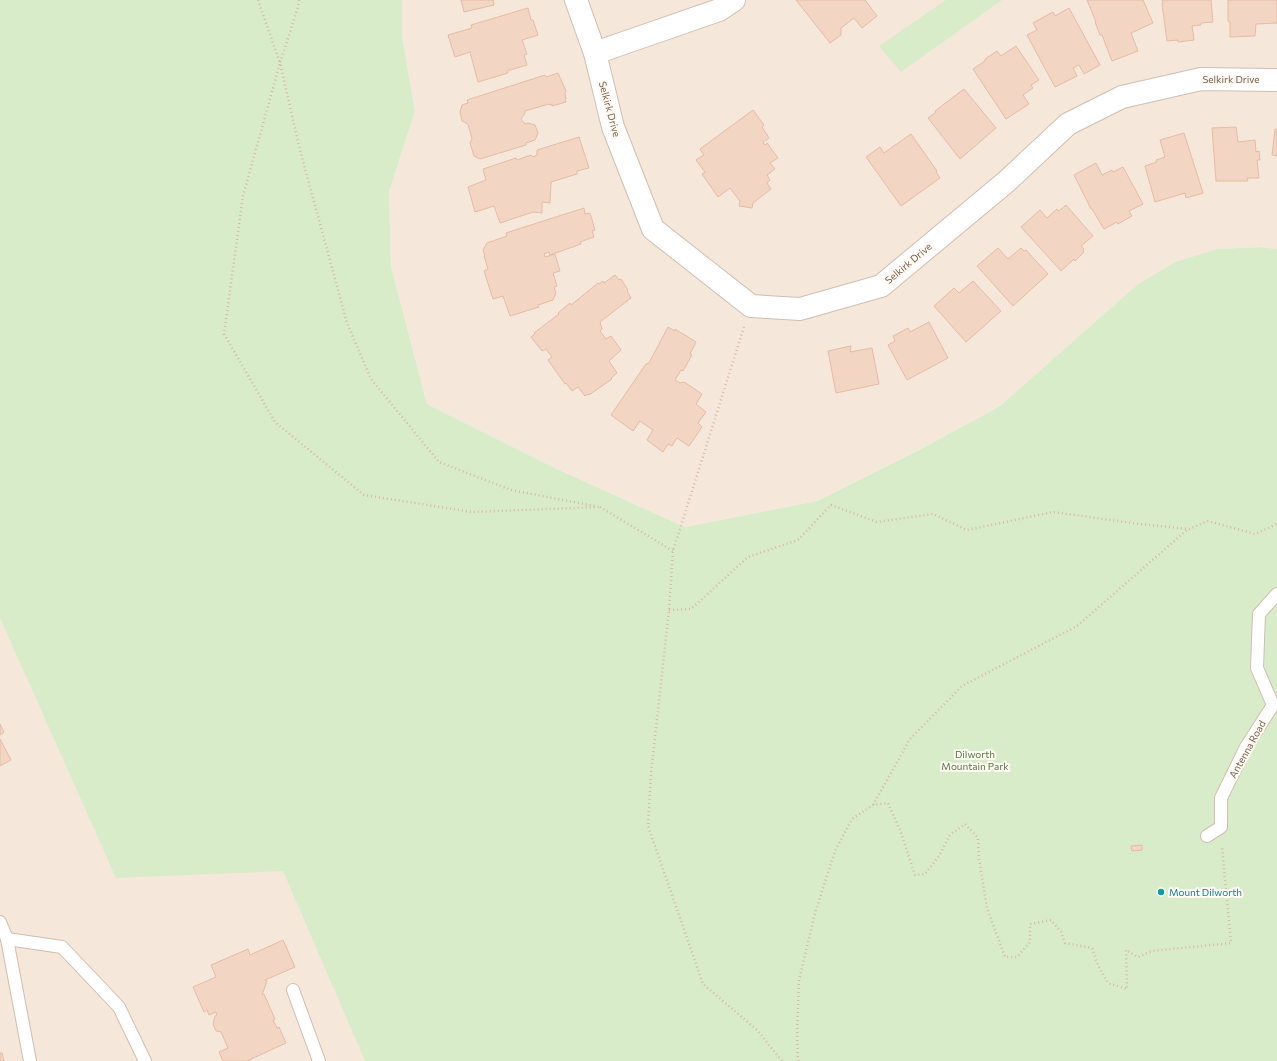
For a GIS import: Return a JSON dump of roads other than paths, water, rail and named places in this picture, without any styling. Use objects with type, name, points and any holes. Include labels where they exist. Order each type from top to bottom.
[{"type":"street","name":"Selkirk Drive","points":[[576,0],[595,53],[613,127],[653,229],[751,306],[800,309],[881,286],[1006,182],[1068,124],[1122,97],[1201,79],[1277,80]]},
{"type":"street","points":[[595,53],[719,10],[734,0]]},
{"type":"lane","name":"Antenna Road","points":[[1207,836],[1221,827],[1221,798],[1246,747],[1273,705],[1257,668],[1259,614],[1277,594]]},
{"type":"lane","points":[[0,922],[7,939],[30,1061]]},
{"type":"lane","points":[[7,939],[62,947],[119,1007],[145,1061]]},
{"type":"lane","points":[[293,990],[319,1061]]},
{"type":"place","name":"Mount Dilworth","points":[[1161,892]]},
{"type":"park label","name":"Dilworth Mountain Park","points":[[975,760]]}]
